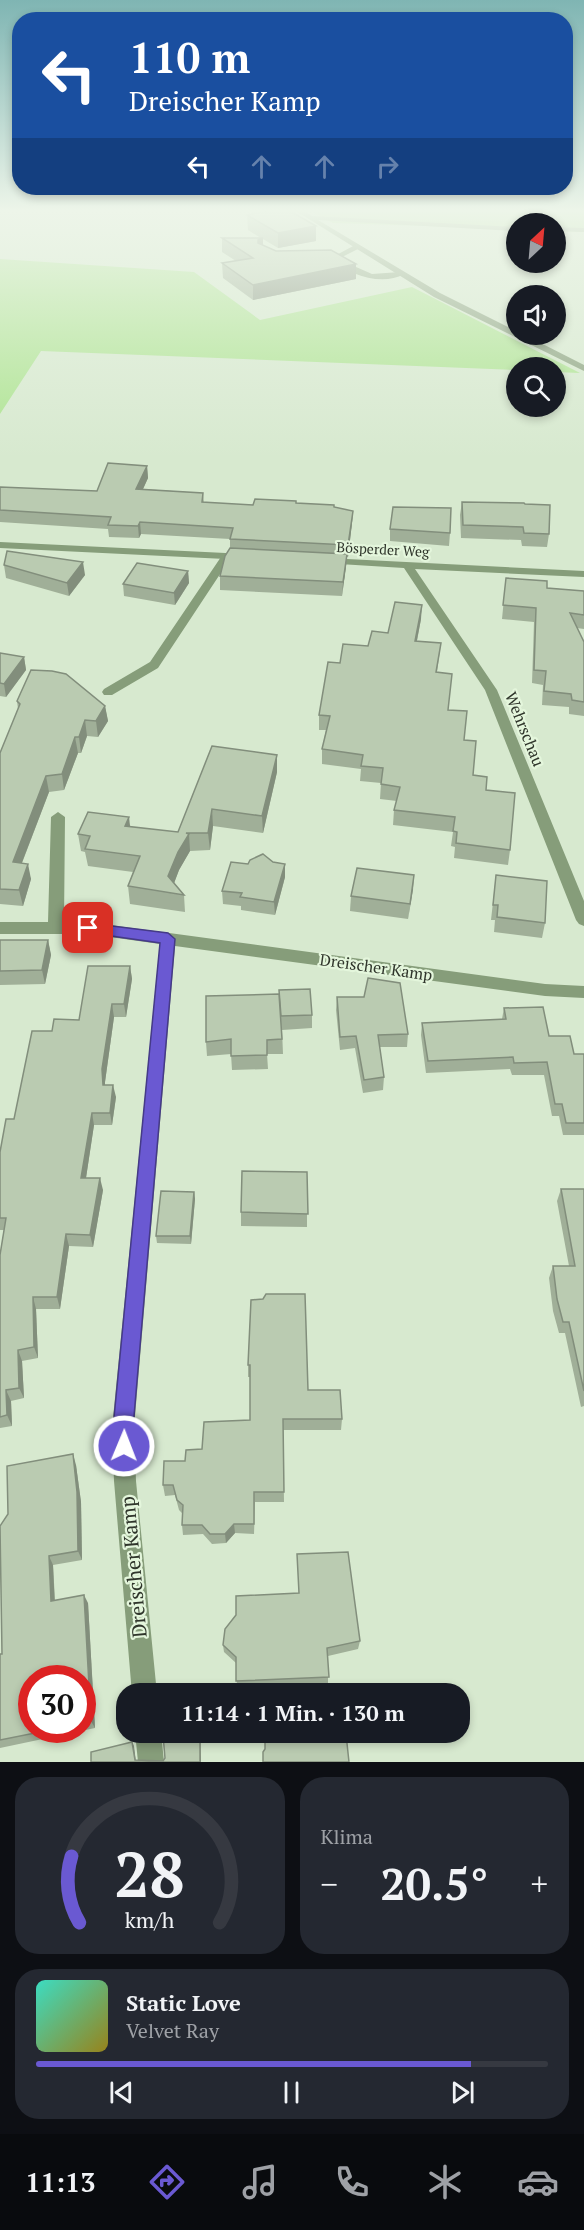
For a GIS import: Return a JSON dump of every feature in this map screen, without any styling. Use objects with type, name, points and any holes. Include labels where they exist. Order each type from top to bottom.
[{"type":"street","points":[[436,293],[584,368]]},
{"type":"street","points":[[0,545],[261,558]]},
{"type":"street","points":[[108,692],[154,666],[227,556]]},
{"type":"street","name":"Bösperder Weg","points":[[317,560],[584,574]]},
{"type":"street","name":"Wehrschau","points":[[407,565],[491,690],[584,920]]},
{"type":"street","points":[[56,928],[58,817]]},
{"type":"street","name":"Dreischer Kamp","points":[[0,928],[88,928],[545,990],[584,992]]},
{"type":"street","name":"Dreischer Kamp","points":[[144,1683],[124,1481],[123,1428],[168,939]]},
{"type":"street","points":[[149,1743],[151,1762]]},
{"type":"green space","points":[[0,293],[223,293],[260,320],[383,293],[424,293],[506,335],[506,345],[525,345],[549,357],[506,357],[506,370],[41,351],[0,414]]},
{"type":"green space","points":[[566,366],[580,373],[566,372]]},
{"type":"building","points":[[108,463],[147,466],[136,489],[203,493],[202,502],[253,505],[255,499],[296,501],[296,503],[334,505],[334,507],[353,511],[348,545],[230,539],[233,528],[140,522],[138,526],[108,525],[111,517],[0,510],[0,487],[97,491]]},
{"type":"building","points":[[462,502],[550,505],[549,534],[524,533],[523,527],[463,525]]},
{"type":"building","points":[[393,507],[451,508],[450,533],[390,529]]},
{"type":"building","points":[[230,548],[347,554],[343,582],[220,576],[225,556]]},
{"type":"building","points":[[7,551],[83,562],[67,583],[4,565]]},
{"type":"building","points":[[137,563],[188,571],[174,593],[123,584]]},
{"type":"building","points":[[506,578],[547,581],[547,588],[584,591],[584,615],[570,613],[584,642],[584,702],[572,700],[571,694],[544,691],[546,671],[534,670],[536,608],[503,605]]},
{"type":"building","points":[[395,602],[422,605],[415,641],[441,643],[436,672],[452,674],[448,710],[467,711],[464,740],[476,741],[473,775],[487,777],[486,790],[515,793],[510,850],[456,843],[457,832],[453,831],[455,817],[394,810],[400,787],[381,784],[383,768],[361,766],[363,755],[322,749],[330,716],[319,715],[328,662],[340,663],[343,644],[368,646],[372,631],[388,633]]},
{"type":"building","points":[[0,653],[24,657],[4,684],[0,683]]},
{"type":"building","points":[[31,670],[66,674],[105,706],[96,721],[85,720],[79,737],[75,737],[62,774],[46,776],[13,862],[28,864],[19,890],[0,889],[0,753],[20,704],[17,701]]},
{"type":"building","points":[[212,746],[277,755],[262,816],[212,809],[208,833],[186,833],[189,834],[168,876],[184,895],[128,886],[140,856],[85,849],[90,836],[78,834],[88,812],[129,817],[125,826],[178,832]]},
{"type":"building","points":[[263,854],[273,862],[285,864],[274,902],[240,897],[242,893],[222,891],[231,862],[248,864],[250,860]]},
{"type":"building","points":[[357,868],[414,875],[410,904],[351,896]]},
{"type":"building","points":[[496,875],[547,881],[545,923],[497,917],[498,905],[493,905]]},
{"type":"building","points":[[0,940],[48,940],[42,970],[0,971]]},
{"type":"building","points":[[88,966],[130,966],[124,1004],[112,1004],[102,1069],[103,1085],[113,1085],[110,1113],[92,1113],[81,1178],[100,1178],[90,1235],[66,1234],[57,1297],[33,1297],[34,1347],[18,1350],[19,1388],[6,1390],[7,1415],[0,1417],[0,1255],[6,1218],[0,1218],[0,1152],[6,1119],[14,1119],[32,1031],[52,1031],[54,1019],[79,1020]]},
{"type":"building","points":[[368,978],[400,983],[408,1034],[378,1035],[384,1077],[364,1080],[356,1036],[340,1037],[337,997],[364,997]]},
{"type":"building","points":[[310,989],[312,1015],[281,1016],[279,990]]},
{"type":"building","points":[[279,994],[282,1039],[267,1040],[267,1055],[231,1056],[231,1039],[206,1042],[206,996]]},
{"type":"building","points":[[543,1007],[549,1036],[570,1036],[574,1054],[584,1054],[584,1123],[566,1123],[562,1104],[555,1104],[547,1062],[514,1063],[513,1057],[428,1061],[422,1023],[506,1019],[504,1008]]},
{"type":"building","points":[[242,1171],[307,1172],[308,1214],[241,1212]]},
{"type":"building","points":[[561,1189],[584,1189],[584,1391],[569,1322],[563,1322],[557,1299],[553,1266],[575,1266]]},
{"type":"building","points":[[161,1191],[194,1192],[190,1236],[156,1236]]},
{"type":"building","points":[[266,1294],[305,1294],[308,1390],[340,1390],[342,1419],[283,1419],[284,1492],[254,1492],[254,1524],[234,1524],[225,1534],[210,1534],[202,1525],[182,1525],[183,1505],[177,1500],[173,1485],[163,1485],[164,1461],[185,1461],[186,1450],[202,1449],[204,1422],[250,1420],[250,1365],[248,1365],[251,1300],[263,1299]]},
{"type":"building","points":[[73,1454],[77,1492],[78,1551],[49,1556],[51,1601],[84,1595],[88,1665],[18,1665],[18,1736],[0,1740],[0,1654],[2,1654],[0,1526],[8,1514],[7,1466]]},
{"type":"building","points":[[348,1552],[360,1641],[327,1648],[329,1677],[236,1681],[236,1657],[223,1645],[225,1629],[236,1615],[236,1596],[299,1593],[297,1554]]},
{"type":"building","points":[[132,1743],[135,1760],[163,1761],[165,1758],[164,1743],[200,1743],[200,1762],[91,1762],[91,1752]]},
{"type":"building","points":[[265,1743],[347,1743],[349,1762],[263,1762]]},
{"type":"route","points":[[88,928],[168,939],[123,1428],[124,1446]]}]
